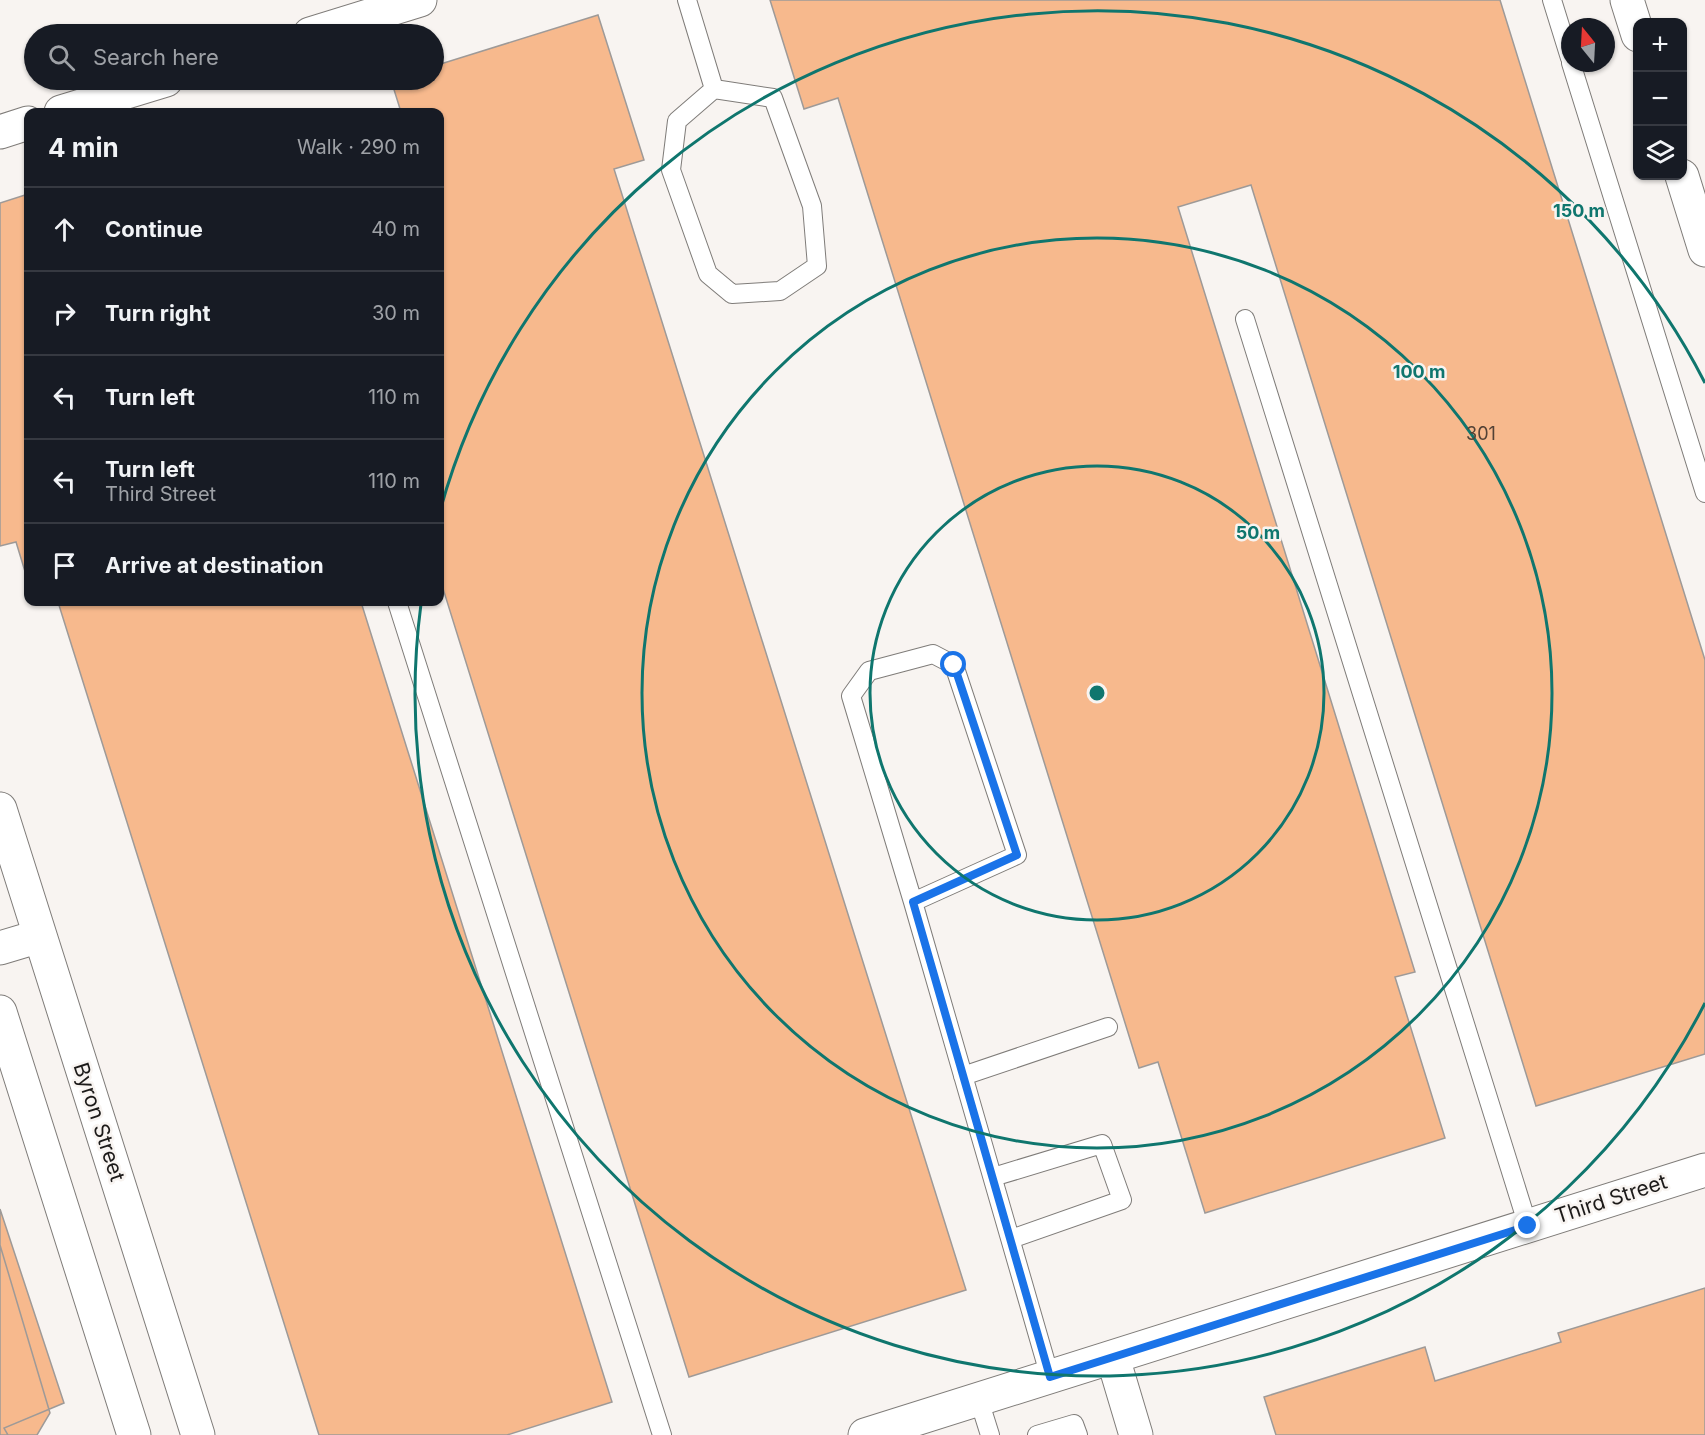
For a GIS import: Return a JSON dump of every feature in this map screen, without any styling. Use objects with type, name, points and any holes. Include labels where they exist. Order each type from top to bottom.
[{"type":"street","points":[[342,24],[420,0]]},
{"type":"street","points":[[1627,0],[1633,19]]},
{"type":"street","points":[[74,108],[133,90]]},
{"type":"street","points":[[0,132],[24,124]]},
{"type":"street","points":[[1683,180],[1705,250]]},
{"type":"street","name":"Byron Street","points":[[0,809],[198,1435]]},
{"type":"street","points":[[0,948],[40,936]]},
{"type":"street","points":[[0,1012],[134,1435]]},
{"type":"street","name":"Third Street","points":[[865,1435],[1705,1170]]},
{"type":"street","points":[[1113,1358],[1136,1435]]},
{"type":"lane","points":[[687,0],[714,89]]},
{"type":"lane","points":[[1552,0],[1561,29]]},
{"type":"lane","points":[[1575,72],[1705,493]]},
{"type":"lane","points":[[714,89],[773,98],[812,206],[817,266],[780,291],[732,294],[708,274],[671,171],[677,122],[714,89]]},
{"type":"lane","points":[[1245,319],[1528,1226]]},
{"type":"lane","points":[[398,606],[662,1435]]},
{"type":"lane","points":[[913,902],[1017,855],[954,665],[933,654],[869,671],[850,696],[913,902],[1050,1377]]},
{"type":"lane","points":[[963,1076],[1108,1027]]},
{"type":"lane","points":[[993,1177],[1102,1144],[1122,1200],[1011,1239]]},
{"type":"lane","points":[[979,1400],[990,1435]]},
{"type":"lane","points":[[1037,1435],[1074,1424],[1077,1435]]},
{"type":"building","points":[[770,0],[1500,0],[1705,660],[1705,1054],[1536,1106],[1251,185],[1178,207],[1415,972],[1395,977],[1445,1138],[1205,1213],[1158,1062],[1139,1068],[838,98],[804,109]]},
{"type":"building","points":[[598,15],[644,160],[614,169],[966,1290],[689,1377],[444,592],[444,108],[400,108],[394,90],[444,90],[444,63]]},
{"type":"building","points":[[24,195],[24,568],[16,542],[0,546],[0,203]]},
{"type":"building","points":[[59,606],[362,606],[612,1402],[507,1435],[319,1435]]},
{"type":"building","points":[[0,1209],[64,1403],[4,1428],[8,1435],[0,1435]]},
{"type":"building","points":[[0,1245],[50,1413],[37,1435],[0,1435]]},
{"type":"building","points":[[1705,1288],[1705,1435],[1276,1435],[1264,1397],[1425,1347],[1435,1381],[1561,1342],[1558,1333]]},
{"type":"route","points":[[954,665],[1017,855],[913,902],[1050,1377],[1528,1226]]}]
